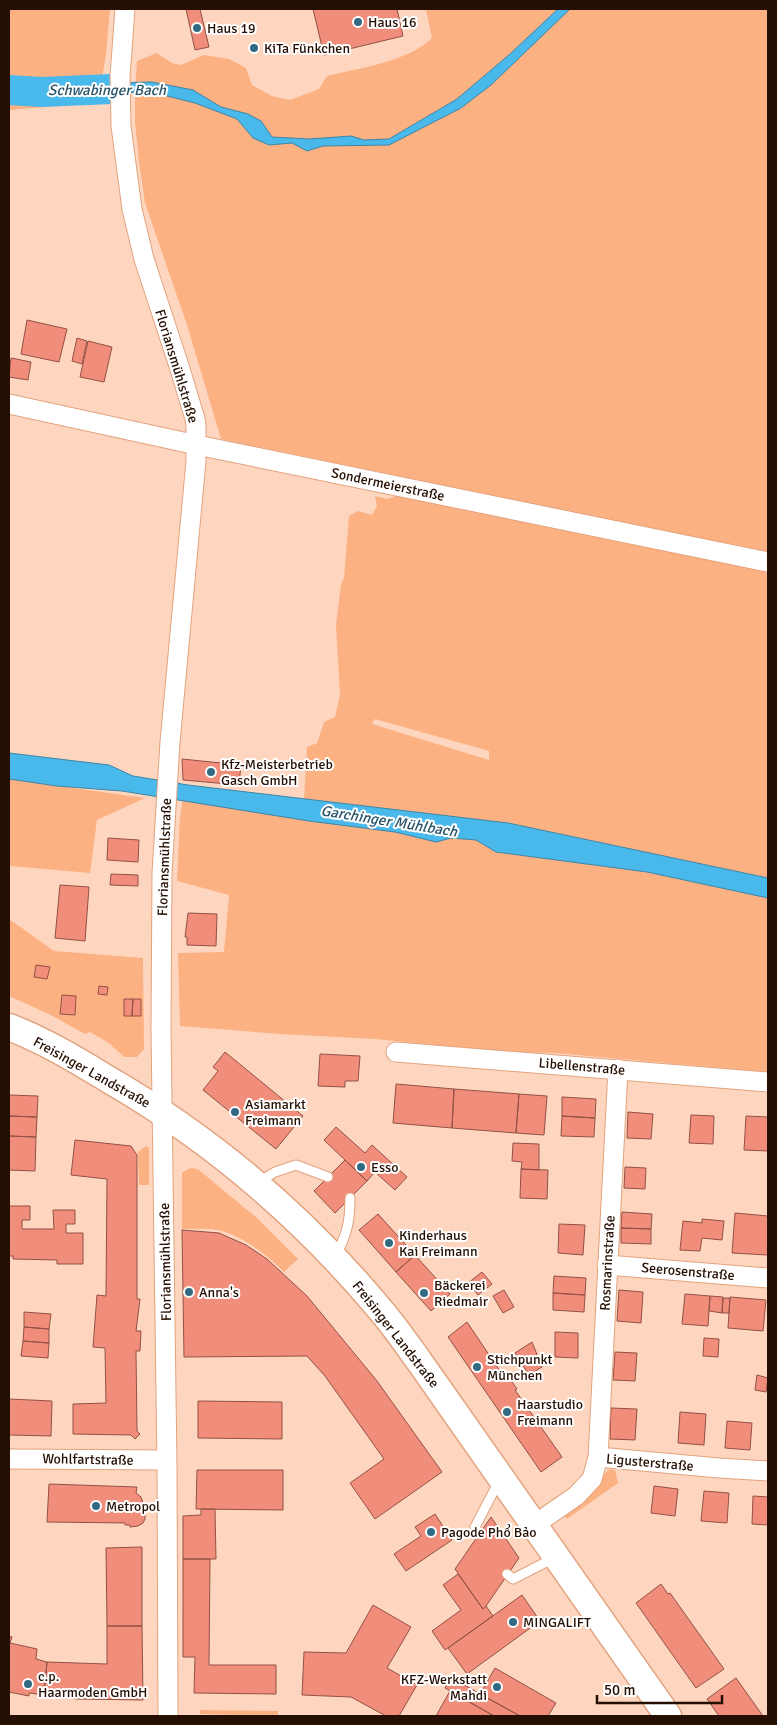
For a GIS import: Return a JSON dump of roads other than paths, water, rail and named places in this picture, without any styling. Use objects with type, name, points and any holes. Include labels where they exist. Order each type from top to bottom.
[{"type":"main road","name":"Freisinger Landstraße","points":[[9,1027],[66,1054],[163,1112],[220,1153],[286,1210],[334,1258],[378,1307],[419,1361],[668,1716]]},
{"type":"street","name":"Floriansmühlstraße","points":[[125,9],[120,102],[124,156],[132,209],[144,259],[195,419],[197,445],[168,769],[162,873],[161,966],[168,1716]]},
{"type":"street","name":"Sondermeierstraße","points":[[9,404],[197,445],[768,562]]},
{"type":"street","name":"Libellenstraße","points":[[396,1052],[768,1082]]},
{"type":"street","name":"Rosmarinstraße","points":[[598,1457],[618,1069]]},
{"type":"street","name":"Seerosenstraße","points":[[607,1265],[768,1278]]},
{"type":"street","name":"Ligusterstraße","points":[[534,1525],[576,1496],[592,1479],[598,1457],[768,1471]]},
{"type":"street","name":"Wohlfartstraße","points":[[9,1458],[167,1460]]},
{"type":"lane","points":[[256,1184],[275,1172],[296,1164],[328,1177]]},
{"type":"lane","points":[[334,1258],[344,1240],[350,1216],[350,1198]]},
{"type":"lane","points":[[479,1534],[475,1527],[501,1478]]},
{"type":"lane","points":[[508,1574],[513,1579],[556,1556]]},
{"type":"water","points":[[558,9],[570,9],[491,85],[461,108],[389,145],[323,146],[307,151],[292,143],[269,145],[253,138],[237,119],[195,103],[151,92],[71,96],[69,86],[152,82],[193,90],[221,107],[248,114],[261,121],[272,137],[309,139],[351,136],[364,140],[389,139],[457,99],[510,54]]},
{"type":"water","name":"Garchinger Mühlbach","points":[[9,753],[109,765],[133,776],[188,785],[508,823],[768,878],[768,898],[647,872],[496,852],[476,840],[451,838],[436,842],[395,832],[309,821],[122,791],[57,786],[9,779]]},
{"type":"waterway","name":"Schwabinger Bach","points":[[9,90],[41,92],[112,89]]},
{"type":"place","name":"Haus 16","points":[[358,22]]},
{"type":"place","name":"Haus 19","points":[[197,28]]},
{"type":"place","name":"KiTa Fünkchen","points":[[254,48]]},
{"type":"place","name":"Kfz-Meisterbetrieb Gasch GmbH","points":[[211,772]]},
{"type":"place","name":"Asiamarkt Freimann","points":[[235,1112]]},
{"type":"place","name":"Esso","points":[[361,1167]]},
{"type":"place","name":"Kinderhaus Kai Freimann","points":[[389,1243]]},
{"type":"place","name":"Anna's","points":[[189,1292]]},
{"type":"place","name":"Bäckerei Riedmair","points":[[424,1293]]},
{"type":"place","name":"Stichpunkt München","points":[[477,1367]]},
{"type":"place","name":"Haarstudio Freimann","points":[[507,1412]]},
{"type":"place","name":"Metropol","points":[[96,1506]]},
{"type":"place","name":"Pagode Phổ Bảo","points":[[431,1532]]},
{"type":"place","name":"MINGALIFT","points":[[513,1622]]},
{"type":"place","name":"c.p. Haarmoden GmbH","points":[[28,1684]]},
{"type":"place","name":"KFZ-Werkstatt Mahdi","points":[[497,1687]]}]
